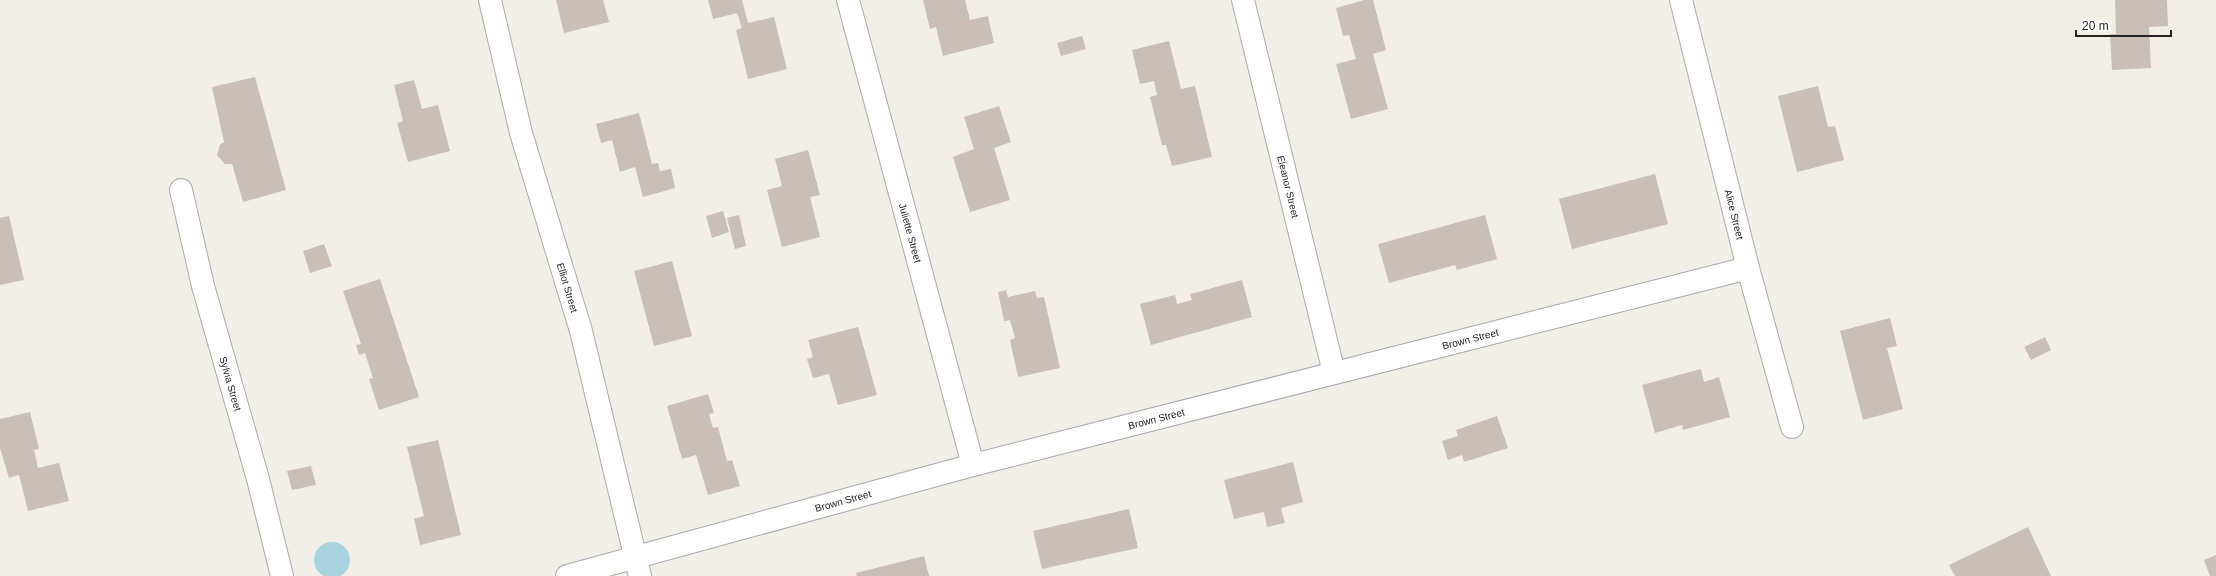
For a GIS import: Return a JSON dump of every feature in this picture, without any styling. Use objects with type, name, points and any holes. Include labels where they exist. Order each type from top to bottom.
[{"type":"street","name":"Elliot Street","points":[[490,0],[521,133],[581,331],[638,566]]},
{"type":"street","name":"Juliette Street","points":[[848,0],[973,465]]},
{"type":"street","name":"Eleanor Street","points":[[1243,0],[1334,373]]},
{"type":"street","name":"Alice Street","points":[[1681,0],[1748,268],[1792,427]]},
{"type":"street","name":"Sylvia Street","points":[[181,190],[203,286],[258,479],[282,576]]},
{"type":"street","name":"Brown Street","points":[[567,576],[638,566],[973,465],[1748,268]]},
{"type":"water","points":[[332,542],[342,545],[347,550],[350,560],[347,570],[342,575],[332,578],[322,575],[317,570],[314,560],[317,550],[322,545]]},
{"type":"building","points":[[556,0],[603,0],[609,22],[564,33]]},
{"type":"building","points":[[708,0],[742,0],[748,23],[774,17],[787,69],[748,79],[736,30],[742,28],[737,13],[713,19]]},
{"type":"building","points":[[923,0],[965,0],[970,20],[988,16],[994,43],[943,56],[936,27],[930,29]]},
{"type":"building","points":[[1364,0],[1373,0],[1386,50],[1373,54],[1388,109],[1351,119],[1336,64],[1356,59],[1349,35],[1343,36],[1336,8]]},
{"type":"building","points":[[2115,0],[2167,0],[2168,26],[2149,27],[2151,68],[2112,70],[2110,34],[2116,34]]},
{"type":"building","points":[[1082,36],[1086,49],[1061,56],[1057,43]]},
{"type":"building","points":[[1169,41],[1181,89],[1195,86],[1212,157],[1172,166],[1166,145],[1162,145],[1150,97],[1157,95],[1154,81],[1140,84],[1132,50]]},
{"type":"building","points":[[255,77],[286,190],[243,202],[232,164],[225,164],[217,155],[220,145],[224,142],[212,87]]},
{"type":"building","points":[[414,80],[422,109],[438,105],[450,151],[408,162],[397,123],[403,121],[394,85]]},
{"type":"building","points":[[1818,86],[1828,127],[1835,126],[1844,160],[1797,172],[1778,96]]},
{"type":"building","points":[[999,106],[1011,142],[994,148],[1010,200],[970,212],[953,157],[974,149],[964,117]]},
{"type":"building","points":[[639,113],[652,164],[658,163],[660,171],[671,169],[675,188],[643,197],[635,167],[620,172],[612,140],[601,143],[596,124]]},
{"type":"building","points":[[808,150],[820,195],[810,197],[820,237],[782,247],[767,190],[782,186],[775,159]]},
{"type":"building","points":[[1655,174],[1668,224],[1572,249],[1559,199]]},
{"type":"building","points":[[723,211],[729,232],[712,238],[706,216]]},
{"type":"building","points":[[739,215],[746,246],[735,249],[727,218]]},
{"type":"building","points":[[1485,215],[1497,259],[1457,270],[1455,265],[1389,283],[1378,244]]},
{"type":"building","points":[[9,216],[24,280],[0,285],[0,218]]},
{"type":"building","points":[[324,244],[332,266],[310,273],[303,251]]},
{"type":"building","points":[[672,261],[692,336],[654,346],[634,271]]},
{"type":"building","points":[[380,279],[419,397],[379,410],[369,379],[373,378],[365,353],[359,355],[356,345],[361,344],[343,291]]},
{"type":"building","points":[[1242,280],[1252,317],[1151,345],[1140,304],[1175,295],[1177,304],[1192,300],[1190,294]]},
{"type":"building","points":[[1006,290],[1008,297],[1035,291],[1037,298],[1044,297],[1060,368],[1018,377],[1010,340],[1015,338],[1010,320],[1004,321],[998,292]]},
{"type":"building","points":[[1890,318],[1897,346],[1887,348],[1903,409],[1863,420],[1840,331]]},
{"type":"building","points":[[858,327],[877,395],[838,405],[829,374],[813,378],[807,359],[813,357],[808,340]]},
{"type":"building","points":[[2045,337],[2051,350],[2031,360],[2024,347]]},
{"type":"building","points":[[1701,369],[1704,382],[1719,377],[1730,417],[1683,430],[1682,425],[1655,433],[1642,385]]},
{"type":"building","points":[[708,394],[714,413],[709,414],[713,428],[718,427],[727,461],[732,460],[740,486],[708,495],[696,455],[682,459],[667,406]]},
{"type":"building","points":[[30,412],[39,449],[34,450],[38,468],[59,463],[69,501],[28,511],[19,475],[9,478],[0,448],[0,419]]},
{"type":"building","points":[[1497,416],[1508,448],[1464,462],[1462,455],[1448,460],[1442,441],[1458,436],[1456,430]]},
{"type":"building","points":[[438,440],[461,535],[420,545],[414,519],[424,516],[407,447]]},
{"type":"building","points":[[1293,462],[1303,502],[1281,508],[1285,523],[1267,527],[1264,512],[1234,519],[1224,480]]},
{"type":"building","points":[[311,466],[316,485],[292,490],[287,471]]},
{"type":"building","points":[[1129,509],[1138,548],[1042,569],[1033,531]]},
{"type":"building","points":[[2028,527],[2051,576],[1955,576],[1949,565]]},
{"type":"building","points":[[2216,555],[2216,576],[2210,576],[2204,560]]},
{"type":"building","points":[[924,556],[929,576],[857,576],[856,573]]}]
